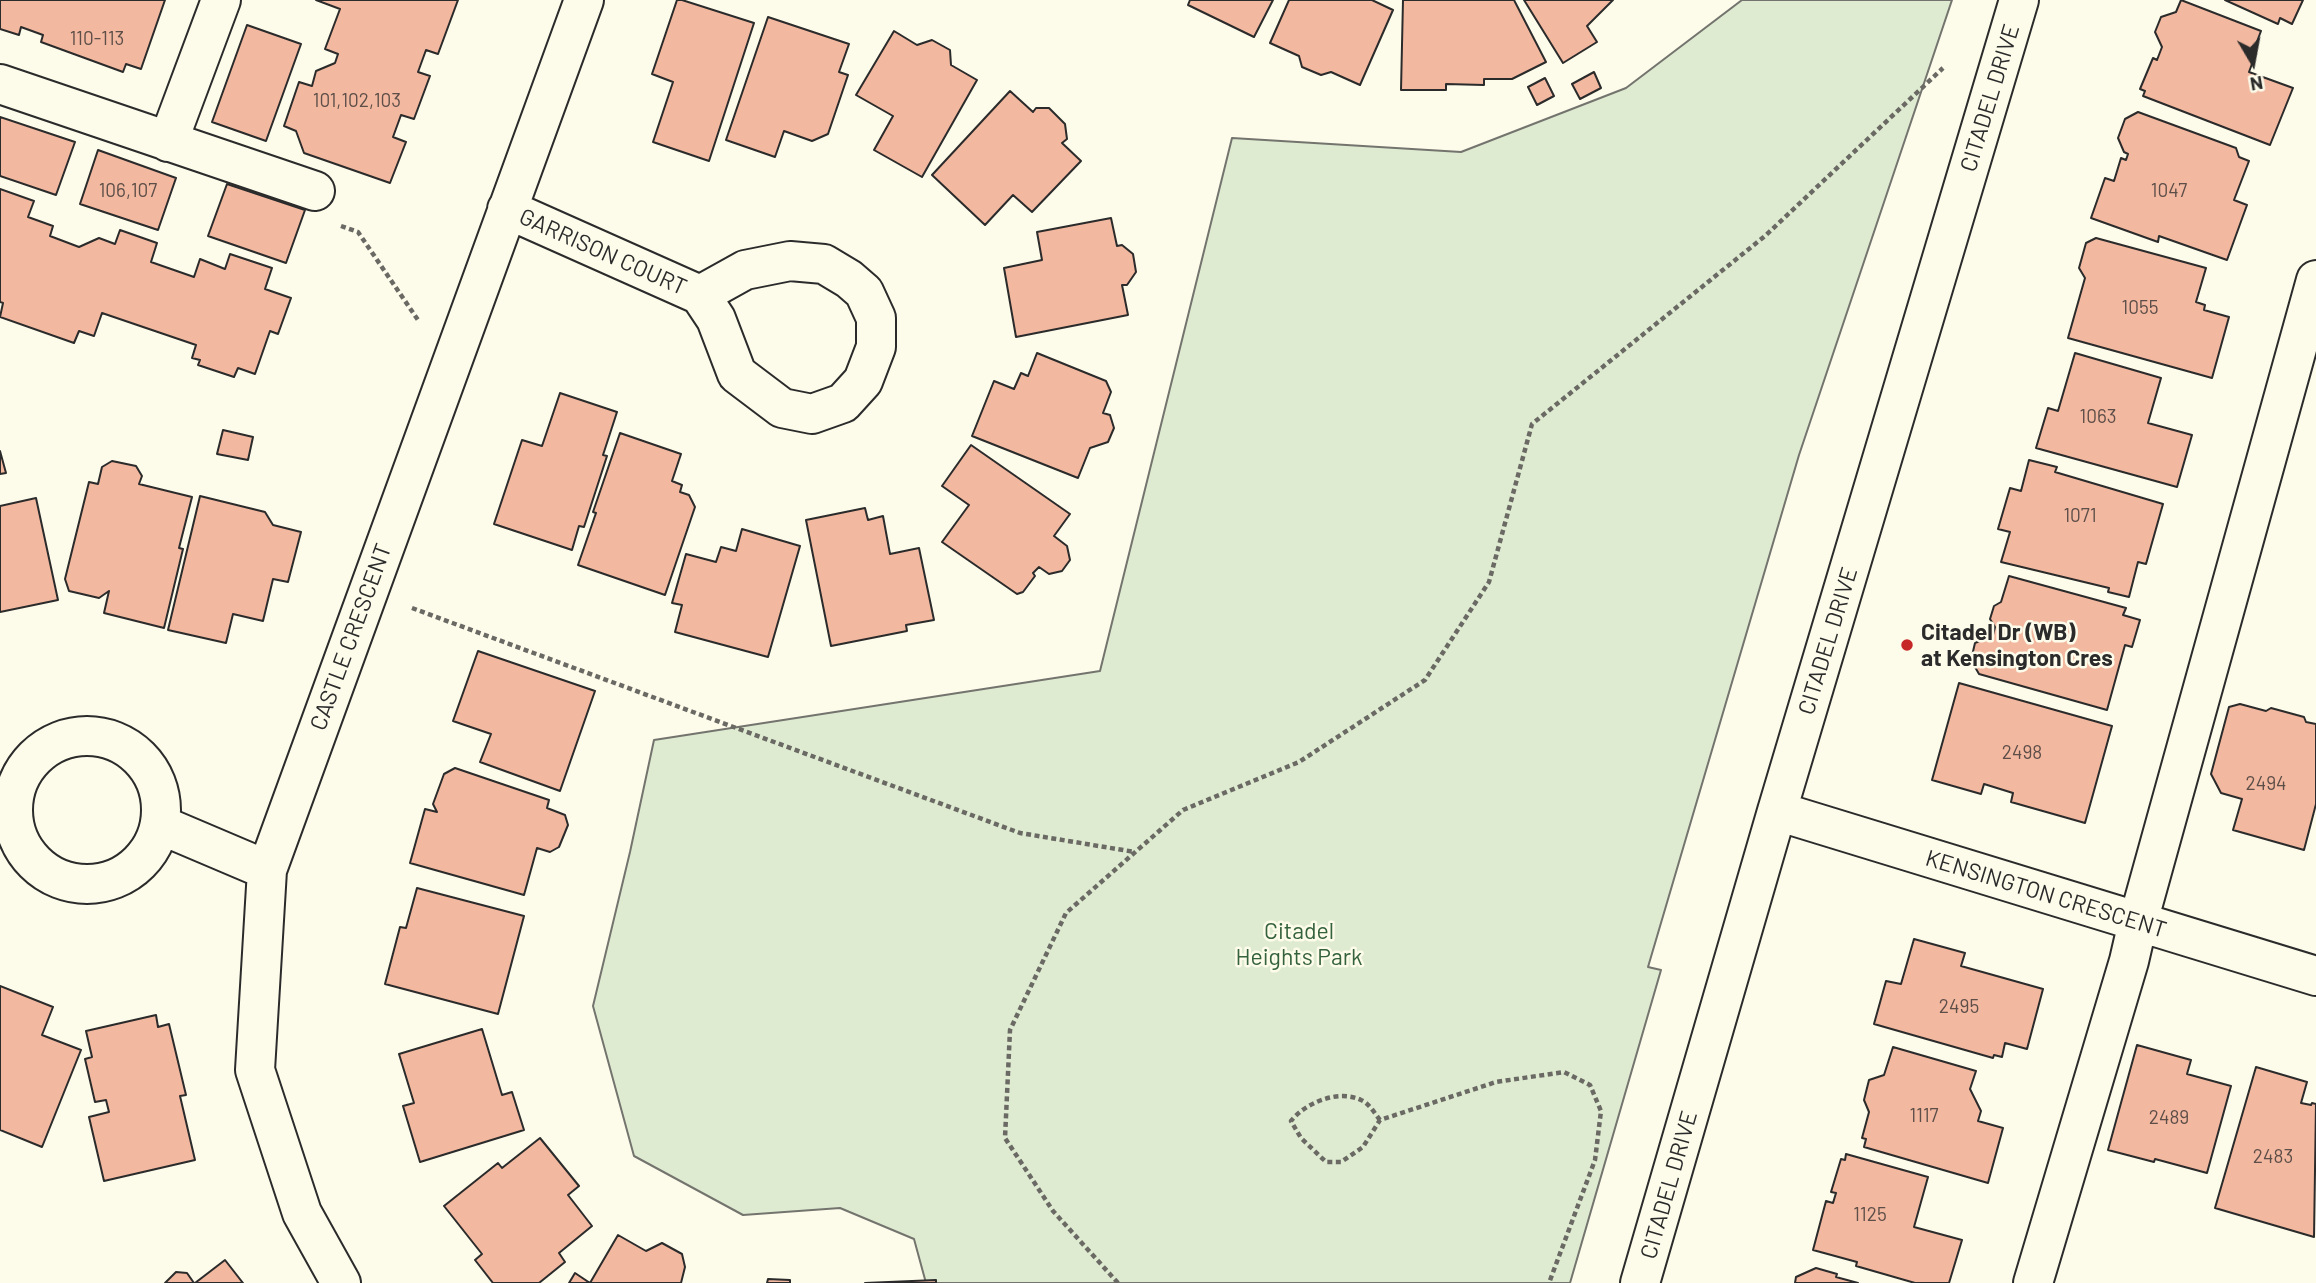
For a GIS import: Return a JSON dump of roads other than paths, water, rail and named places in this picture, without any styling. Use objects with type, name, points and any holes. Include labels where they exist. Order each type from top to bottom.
[{"type":"street","points":[[169,142],[221,0]]},
{"type":"street","name":"CASTLE CRESCENT","points":[[341,1283],[302,1213],[255,1070],[267,870],[584,0]]},
{"type":"street","name":"CITADEL DRIVE","points":[[1640,1283],[1777,811],[2019,0]]},
{"type":"street","points":[[0,84],[316,191]]},
{"type":"street","name":"GARRISON COURT","points":[[507,209],[700,295],[716,319],[737,374],[782,408],[812,414],[843,403],[863,381],[876,347],[876,318],[864,292],[824,264],[790,261],[745,270],[700,295]]},
{"type":"street","points":[[2033,1283],[2129,961],[2137,922],[2316,280]]},
{"type":"street","name":"KENSINGTON CRESCENT","points":[[1777,811],[2316,976]]},
{"type":"street","points":[[161,825],[267,870]]},
{"type":"place","name":"Citadel Dr (WB) at Kensington Cres","points":[[1907,645]]},
{"type":"park label","name":"Citadel Heights Park","points":[[1299,944]]}]
